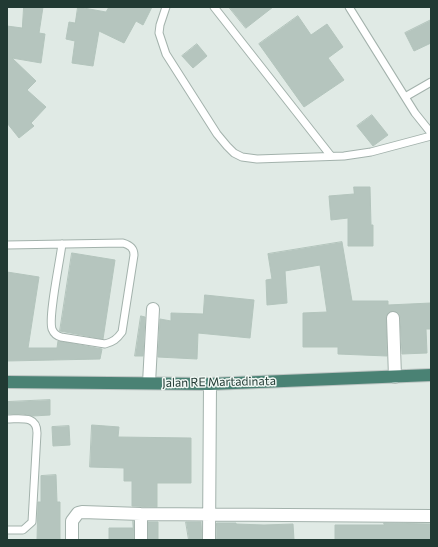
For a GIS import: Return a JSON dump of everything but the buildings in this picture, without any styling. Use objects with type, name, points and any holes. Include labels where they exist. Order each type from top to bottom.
[{"type":"highway","name":"Jalan RE Martadinata","points":[[7,382],[210,384],[431,375]]},
{"type":"street","points":[[149,383],[153,309]]},
{"type":"street","points":[[393,318],[395,377]]},
{"type":"street","points":[[209,540],[210,384]]},
{"type":"street","points":[[72,540],[72,520],[78,513],[431,516]]},
{"type":"street","points":[[140,514],[141,540]]},
{"type":"lane","points":[[166,7],[159,33],[166,54],[217,134],[234,153],[242,157],[257,159],[344,156],[371,152],[431,136]]},
{"type":"lane","points":[[214,7],[331,156]]},
{"type":"lane","points":[[349,7],[415,113],[431,133]]},
{"type":"lane","points":[[405,96],[431,82]]},
{"type":"lane","points":[[7,245],[62,244],[123,243],[131,246],[134,255],[122,332],[111,342],[105,344],[61,338],[56,336],[53,330],[51,318],[62,244]]},
{"type":"lane","points":[[7,419],[31,420],[35,422],[38,433],[32,522],[30,526],[23,530],[7,530]]}]
